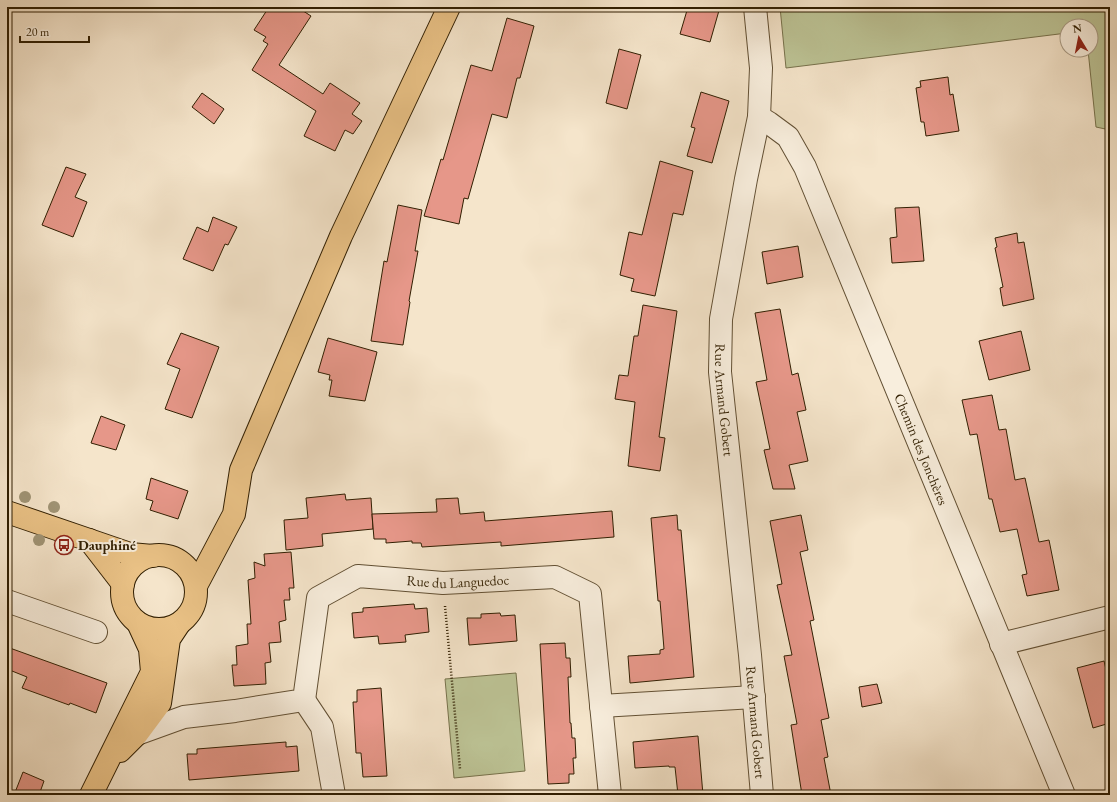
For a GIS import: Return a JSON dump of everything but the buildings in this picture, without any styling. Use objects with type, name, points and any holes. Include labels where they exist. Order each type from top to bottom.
[{"type":"main road","points":[[196,586],[234,514],[241,470],[338,243],[449,7]]},
{"type":"main road","points":[[7,512],[130,554],[167,556],[181,562],[191,572],[196,586],[196,600],[190,614],[179,624],[169,639],[160,703],[137,734],[106,765]]},
{"type":"main road","points":[[89,540],[123,584]]},
{"type":"main road","points":[[91,795],[152,672],[150,649],[138,623],[128,612],[122,599],[123,584],[128,571],[139,561],[153,556]]},
{"type":"main road","points":[[138,623],[151,629],[166,629],[179,624]]},
{"type":"street","name":"Rue Armand Gobert","points":[[754,7],[761,68],[759,117],[746,179],[721,319],[720,372],[750,655],[762,795]]},
{"type":"street","name":"Chemin des Jonchères","points":[[759,117],[788,137],[805,167],[1064,795]]},
{"type":"street","name":"Rue du Languedoc","points":[[304,700],[318,598],[358,576],[443,583],[555,576],[590,594],[610,795]]},
{"type":"street","points":[[7,601],[96,632]]},
{"type":"street","points":[[1002,644],[1110,617]]},
{"type":"street","points":[[601,706],[754,697]]},
{"type":"street","points":[[137,734],[184,717],[235,711],[304,700],[322,727],[334,795]]},
{"type":"street","points":[[160,703],[168,705],[184,717]]},
{"type":"path","points":[[443,583],[460,769]]},
{"type":"green space","points":[[780,7],[1110,7],[1110,130],[1096,127],[1089,58],[1099,58],[1099,18],[1059,18],[1059,34],[786,68]]},
{"type":"green space","points":[[516,673],[525,771],[454,778],[445,679]]},
{"type":"place","name":"Dauphiné","points":[[64,545]]}]
